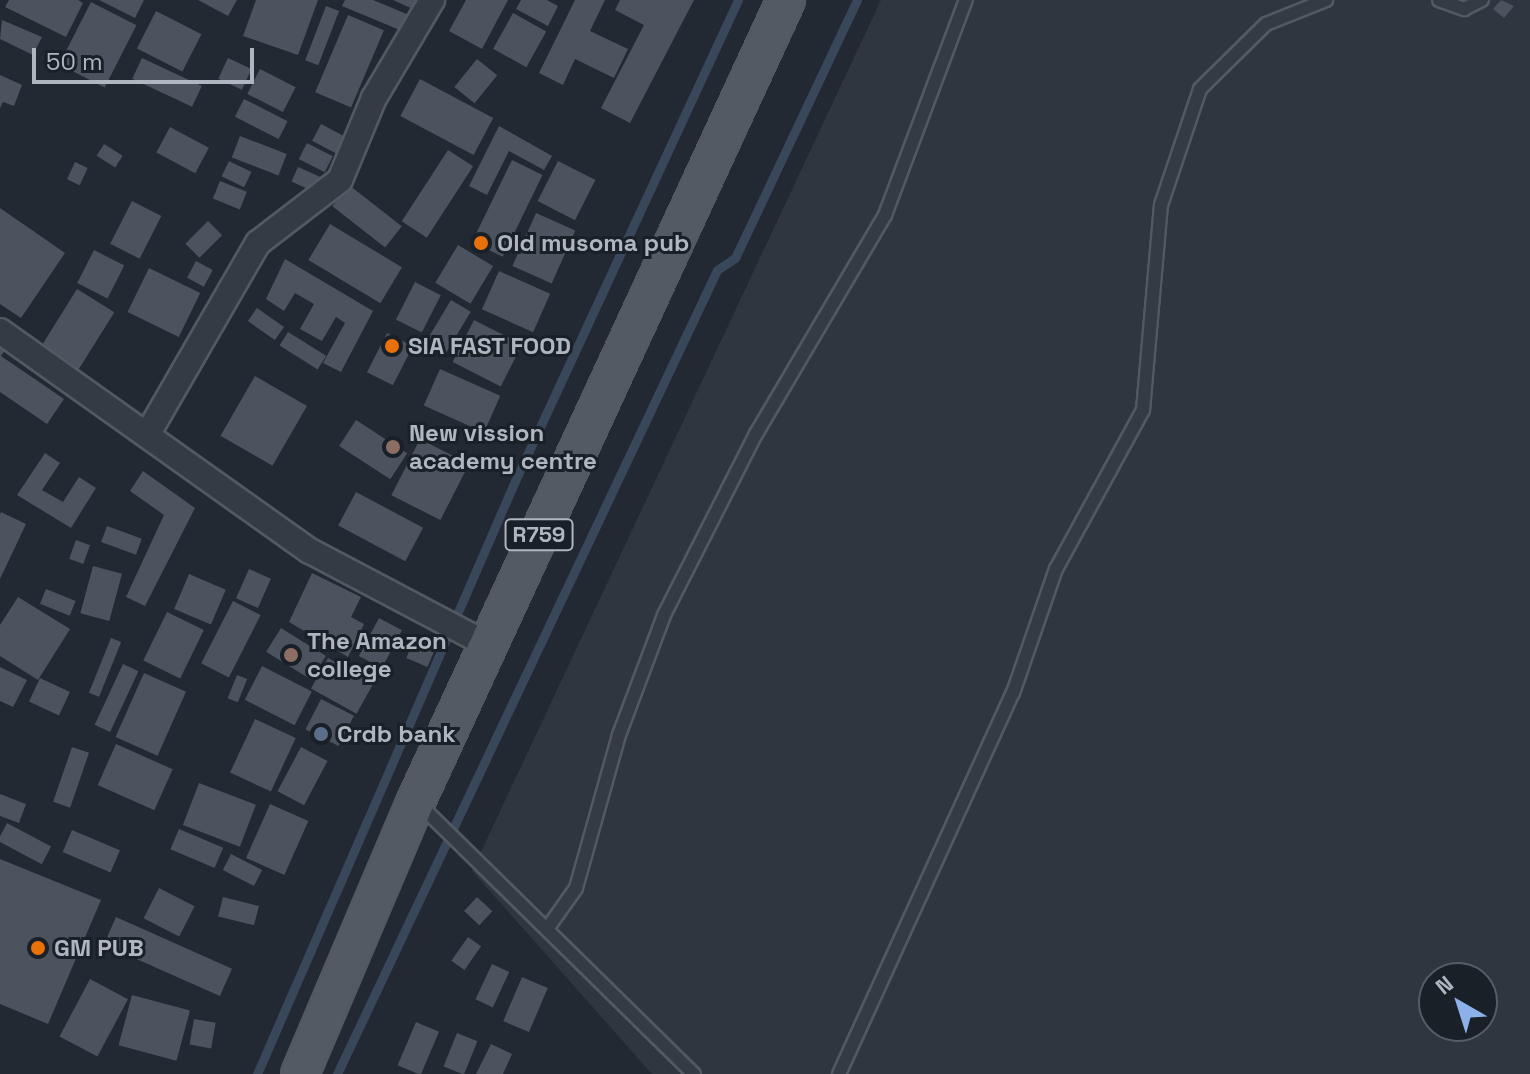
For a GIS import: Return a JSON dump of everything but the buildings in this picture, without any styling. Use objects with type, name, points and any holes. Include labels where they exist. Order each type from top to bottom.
[{"type":"main road","name":"R759","points":[[300,1074],[416,801],[786,0]]},
{"type":"street","points":[[147,435],[258,243],[340,180],[374,98],[432,0]]},
{"type":"street","points":[[0,331],[310,551],[488,645]]},
{"type":"lane","points":[[547,929],[576,888],[619,735],[664,615],[756,434],[885,215],[966,0]]},
{"type":"lane","points":[[839,1074],[1013,693],[1056,569],[1143,410],[1161,205],[1200,89],[1266,24],[1326,0]]},
{"type":"lane","points":[[1439,0],[1464,9],[1482,0]]},
{"type":"lane","points":[[416,801],[694,1074]]},
{"type":"shaded area","points":[[881,0],[1530,0],[1530,1074],[652,1074],[472,871]]},
{"type":"waterway","points":[[257,1074],[515,481],[738,0]]},
{"type":"waterway","points":[[337,1074],[717,270],[735,258],[857,0]]},
{"type":"place","name":"Old musoma pub","points":[[481,243]]},
{"type":"place","name":"SIA FAST FOOD","points":[[392,346]]},
{"type":"place","name":"New vission academy centre","points":[[393,447]]},
{"type":"place","name":"The Amazon college","points":[[291,655]]},
{"type":"place","name":"Crdb bank","points":[[321,734]]},
{"type":"place","name":"GM PUB","points":[[38,948]]}]
